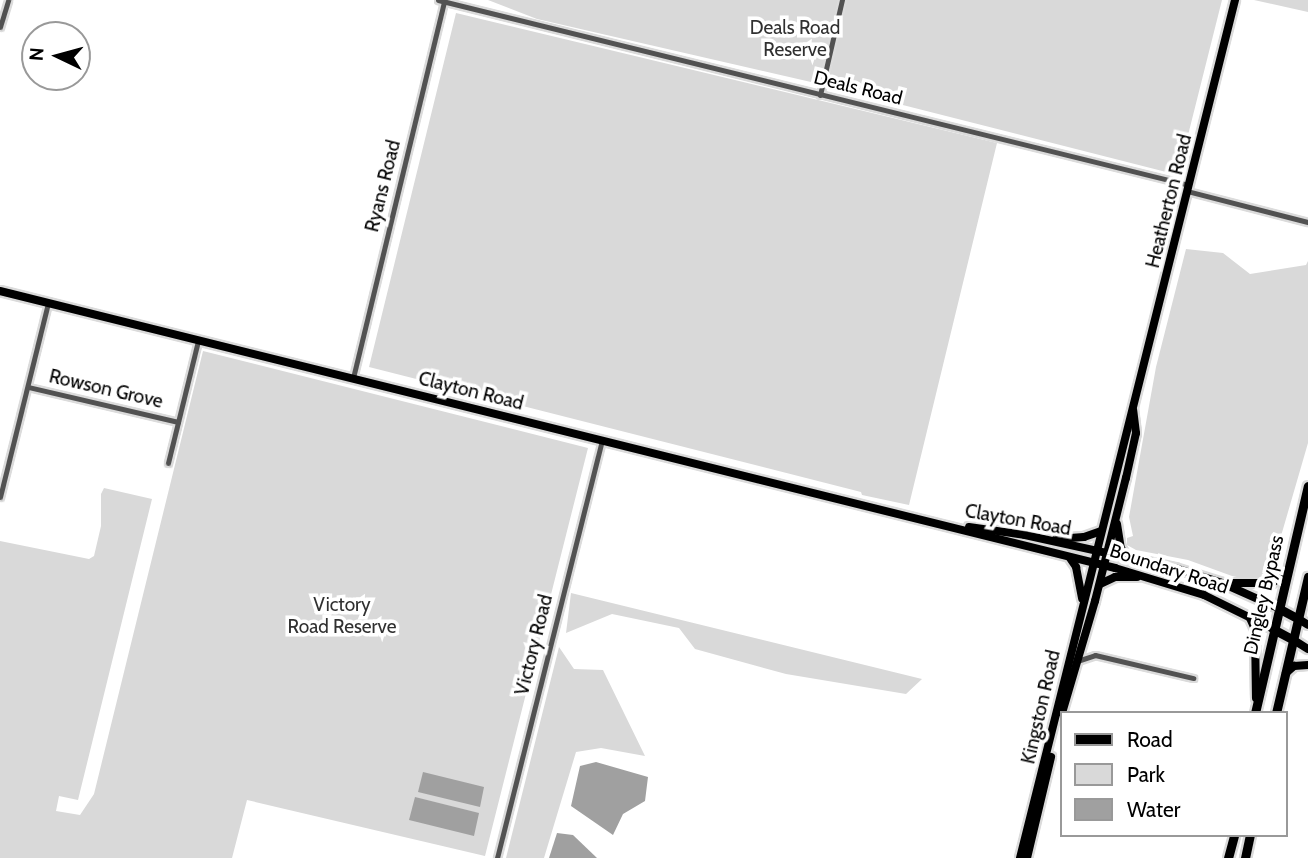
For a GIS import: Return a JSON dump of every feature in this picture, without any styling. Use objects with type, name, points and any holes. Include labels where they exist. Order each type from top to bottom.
[{"type":"highway","name":"Dingley Bypass","points":[[1256,709],[1308,486]]},
{"type":"highway","name":"Dingley Bypass","points":[[1276,711],[1308,577]]},
{"type":"highway","name":"Boundary Road","points":[[1278,608],[1297,618]]},
{"type":"highway","name":"Boundary Road","points":[[1273,629],[1292,639]]},
{"type":"highway","points":[[1228,858],[1233,837]]},
{"type":"highway","points":[[1245,858],[1250,837]]},
{"type":"main road","name":"Heatherton Road","points":[[1093,563],[1235,0]]},
{"type":"main road","name":"Clayton Road","points":[[0,291],[1093,563]]},
{"type":"main road","name":"Heatherton Road","points":[[1104,565],[1136,433],[1133,410]]},
{"type":"main road","points":[[1118,507],[1120,546],[1129,559]]},
{"type":"main road","name":"Clayton Road","points":[[935,522],[1042,539],[1095,551]]},
{"type":"main road","points":[[1036,549],[1042,539],[1084,537],[1101,531]]},
{"type":"main road","name":"Boundary Road","points":[[1095,551],[1222,583],[1278,608]]},
{"type":"main road","points":[[1070,557],[1078,574],[1082,608]]},
{"type":"main road","name":"Boundary Road","points":[[1093,563],[1197,592],[1273,629]]},
{"type":"main road","name":"Kingston Road","points":[[1020,858],[1093,563]]},
{"type":"main road","name":"Kingston Road","points":[[1063,711],[1104,565]]},
{"type":"main road","points":[[1222,583],[1272,583],[1286,574]]},
{"type":"main road","points":[[1100,584],[1115,577],[1149,577]]},
{"type":"main road","points":[[1245,614],[1255,629],[1256,709]]},
{"type":"main road","name":"Boundary Road","points":[[1297,618],[1308,625]]},
{"type":"main road","name":"Boundary Road","points":[[1292,639],[1308,649]]},
{"type":"main road","points":[[1283,678],[1292,667],[1308,665]]},
{"type":"main road","name":"Kingston Road","points":[[1027,858],[1060,723]]},
{"type":"street","points":[[0,27],[8,0]]},
{"type":"street","points":[[820,95],[842,0]]},
{"type":"street","name":"Deals Road","points":[[441,1],[1188,188],[1308,222]]},
{"type":"street","name":"Ryans Road","points":[[353,378],[441,1]]},
{"type":"street","points":[[0,497],[48,303]]},
{"type":"street","points":[[168,463],[198,341]]},
{"type":"street","name":"Rowson Grove","points":[[28,387],[178,422]]},
{"type":"street","name":"Victory Road","points":[[497,858],[602,440]]},
{"type":"street","points":[[1084,639],[1087,649],[1095,655],[1193,678]]},
{"type":"street","points":[[1077,661],[1095,655]]},
{"type":"green space","name":"Deals Road Reserve","points":[[488,0],[1222,0],[1178,175],[824,85],[537,19]]},
{"type":"green space","points":[[1254,0],[1308,0],[1308,12]]},
{"type":"green space","points":[[456,13],[997,143],[909,505],[369,367]]},
{"type":"green space","points":[[1186,249],[1223,253],[1250,274],[1306,265],[1308,261],[1308,443],[1270,574],[1255,581],[1232,576],[1188,560],[1136,550],[1127,545],[1127,538],[1133,536],[1129,517],[1156,367]]},
{"type":"green space","name":"Victory Road Reserve","points":[[203,351],[588,448],[485,856],[247,800],[232,858],[0,858],[0,541],[89,559],[94,556],[101,526],[101,494],[104,488],[152,499],[78,800],[59,796],[56,811],[80,815],[94,794]]},
{"type":"green space","points":[[571,593],[922,679],[906,694],[786,674],[695,649],[679,628],[612,614],[566,633]]},
{"type":"green space","points":[[559,647],[574,669],[603,670],[645,756],[601,748],[576,752],[544,858],[506,858]]},
{"type":"water","points":[[596,762],[648,777],[645,801],[623,814],[613,835],[571,806],[580,766]]},
{"type":"water","points":[[423,772],[484,787],[480,807],[418,792]]},
{"type":"water","points":[[415,797],[479,813],[474,836],[409,820]]},
{"type":"water","points":[[557,833],[573,835],[597,858],[549,858]]}]
